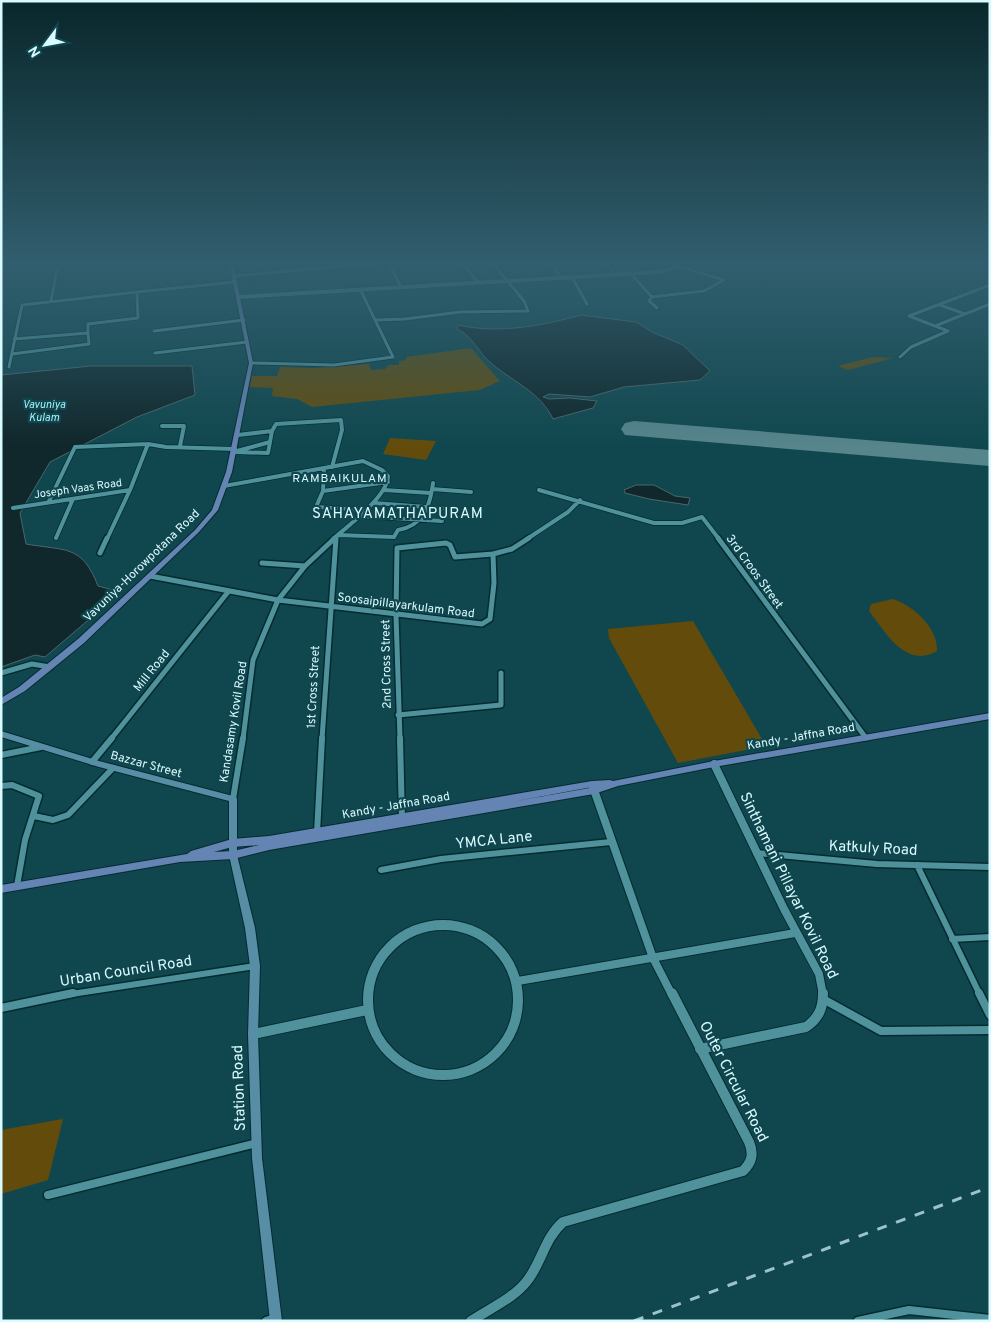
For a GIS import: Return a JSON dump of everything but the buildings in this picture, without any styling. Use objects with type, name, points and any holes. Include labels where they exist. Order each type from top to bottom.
[{"type":"highway","name":"Vavuniya-Horowpotana Road","points":[[1,702],[22,689],[50,667],[150,576],[206,521],[214,510],[224,486],[234,451],[252,363],[245,324]]},
{"type":"highway","name":"Kandy - Jaffna Road","points":[[180,858],[232,842],[317,835],[355,829],[990,716]]},
{"type":"highway","name":"Kandy - Jaffna Road","points":[[1,889],[180,858],[233,855],[317,835]]},
{"type":"main road","name":"Bazzar Street","points":[[1,734],[113,768],[233,799]]},
{"type":"main road","points":[[233,799],[233,855]]},
{"type":"main road","name":"Station Road","points":[[233,855],[250,928],[255,966],[253,1034],[256,1143],[273,1320]]},
{"type":"street","points":[[9,367],[18,324]]},
{"type":"street","points":[[12,354],[89,344],[88,324],[91,324]]},
{"type":"street","points":[[154,331],[214,324]]},
{"type":"street","points":[[252,363],[334,366],[393,357],[378,324]]},
{"type":"street","points":[[900,357],[911,347],[948,331],[929,324]]},
{"type":"street","points":[[935,326],[941,324]]},
{"type":"street","points":[[14,339],[88,333]]},
{"type":"street","points":[[155,353],[247,342]]},
{"type":"street","points":[[49,501],[75,447],[148,444],[268,453],[272,431],[276,424],[342,420],[342,430],[332,467]]},
{"type":"street","points":[[162,426],[184,426],[180,446]]},
{"type":"street","points":[[238,435],[272,431]]},
{"type":"street","points":[[234,451],[270,442]]},
{"type":"street","name":"Joseph Vaas Road","points":[[12,508],[130,490],[148,444]]},
{"type":"street","points":[[224,486],[366,462],[385,472],[388,476],[388,482],[323,491]]},
{"type":"street","points":[[324,469],[323,491],[316,507],[366,510]]},
{"type":"street","name":"Kandasamy Kovil Road","points":[[233,799],[248,710],[253,660],[278,600],[305,566],[374,503],[388,482]]},
{"type":"street","points":[[337,535],[394,537],[398,530],[412,527],[418,520],[426,506],[433,483]]},
{"type":"street","points":[[100,553],[130,490]]},
{"type":"street","points":[[384,490],[471,492]]},
{"type":"street","points":[[539,490],[580,500]]},
{"type":"street","points":[[56,538],[73,499]]},
{"type":"street","points":[[397,548],[446,543],[450,545],[452,554],[456,556],[493,554],[512,549],[568,512],[580,500]]},
{"type":"street","name":"3rd Croos Street","points":[[580,500],[654,523],[682,523],[702,517],[866,738]]},
{"type":"street","points":[[374,503],[452,509]]},
{"type":"street","points":[[359,516],[442,520]]},
{"type":"street","name":"1st Cross Street","points":[[317,835],[327,642],[337,535]]},
{"type":"street","name":"2nd Cross Street","points":[[394,537],[397,548],[396,615],[402,821]]},
{"type":"street","name":"Soosaipillayarkulam Road","points":[[150,576],[278,600],[479,624],[488,621],[494,583],[493,554]]},
{"type":"street","points":[[262,562],[305,566]]},
{"type":"street","name":"Mill Road","points":[[92,762],[228,592]]},
{"type":"street","points":[[1,673],[32,664],[50,667]]},
{"type":"street","points":[[398,715],[501,704],[501,673]]},
{"type":"street","points":[[1,755],[41,747]]},
{"type":"street","name":"Sinthamani Pillayar Kovil Road","points":[[700,1048],[806,1027],[814,1022],[824,1007],[823,986],[795,933],[714,764]]},
{"type":"street","points":[[34,816],[53,820],[68,815],[113,768]]},
{"type":"street","points":[[1,786],[12,785],[39,796],[25,840],[17,886]]},
{"type":"street","name":"Outer Circular Road","points":[[470,1321],[519,1289],[528,1280],[552,1232],[562,1222],[743,1171],[750,1166],[753,1156],[752,1147],[653,958],[610,842],[593,787]]},
{"type":"street","name":"YMCA Lane","points":[[381,870],[441,859],[610,842]]},
{"type":"street","name":"Katkuly Road","points":[[756,853],[877,864],[990,867]]},
{"type":"street","points":[[917,865],[952,939],[987,1005],[990,1015]]},
{"type":"street","points":[[455,926],[476,932],[489,940],[510,960],[518,981],[520,1007],[511,1032],[494,1053],[470,1068],[442,1074],[415,1069],[391,1056],[374,1035],[367,1010],[368,987],[377,966],[398,943],[410,934],[432,927],[455,926]]},
{"type":"street","points":[[518,981],[795,933]]},
{"type":"street","points":[[952,939],[990,938]]},
{"type":"street","name":"Urban Council Road","points":[[1,1008],[68,994],[255,966]]},
{"type":"street","points":[[823,999],[881,1031],[990,1030]]},
{"type":"street","points":[[253,1034],[367,1010]]},
{"type":"street","points":[[48,1195],[256,1143]]},
{"type":"street","points":[[858,1321],[909,1310],[990,1319]]},
{"type":"shaded area","points":[[471,348],[500,381],[480,390],[312,407],[297,399],[272,396],[273,388],[250,387],[252,376],[277,376],[280,367],[317,368],[369,364],[371,370],[385,369],[389,365],[399,365],[399,361],[406,360],[406,357]]},
{"type":"shaded area","points":[[873,357],[893,358],[848,370],[838,366]]},
{"type":"shaded area","points":[[390,438],[436,441],[426,460],[383,454]]},
{"type":"shaded area","points":[[893,599],[916,612],[929,626],[934,634],[937,651],[926,655],[916,655],[906,652],[890,638],[869,611],[871,604]]},
{"type":"shaded area","points":[[693,621],[766,746],[678,763],[609,638],[608,629]]},
{"type":"shaded area","points":[[63,1119],[48,1180],[1,1194],[1,1130]]},
{"type":"water","points":[[639,324],[652,332],[683,345],[710,371],[700,380],[624,387],[590,397],[549,394],[543,397],[549,399],[570,398],[597,401],[593,408],[553,419],[548,410],[534,395],[492,364],[468,337],[457,329],[458,325],[473,328],[504,329],[535,325]]},
{"type":"water","name":"Vavuniya Kulam","points":[[91,366],[192,366],[195,395],[137,417],[50,462],[20,513],[26,544],[71,552],[85,563],[92,572],[98,586],[121,592],[45,657],[35,655],[1,667],[1,375]]},
{"type":"water","points":[[636,485],[654,485],[675,496],[690,498],[688,505],[625,493],[624,490]]},
{"type":"runway","points":[[634,429],[990,458]]},
{"type":"railway","points":[[634,1321],[990,1187]]},
{"type":"district","name":"RAMBAIKULAM","points":[[340,479]]},
{"type":"district","name":"SAHAYAMATHAPURAM","points":[[398,514]]}]
